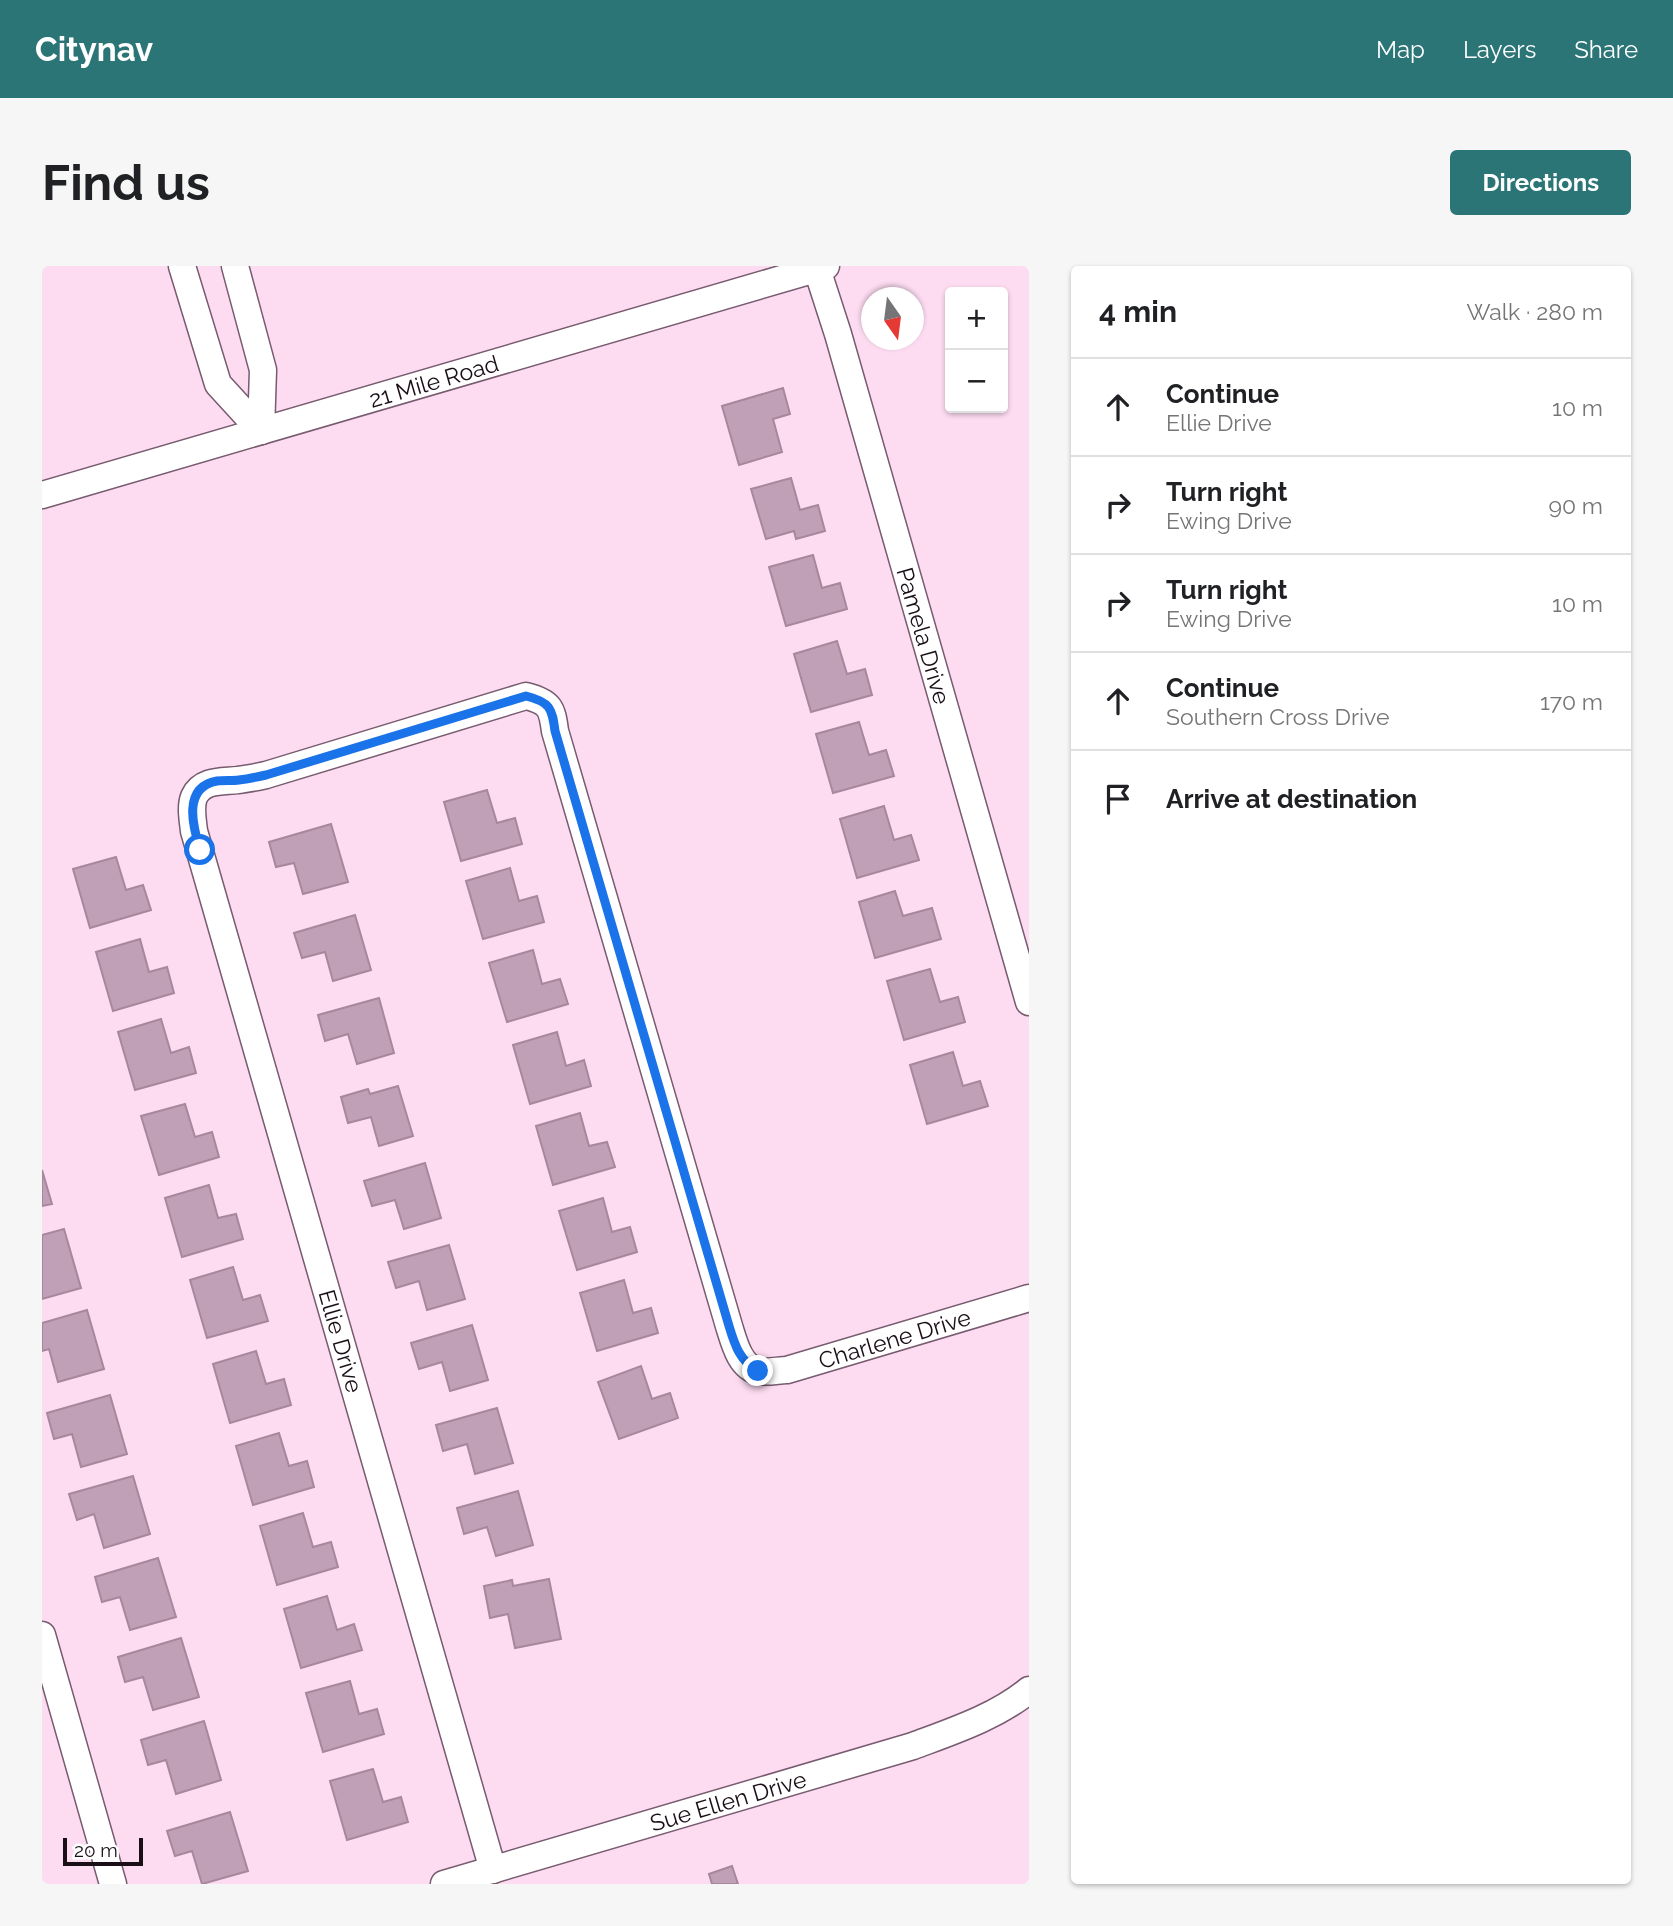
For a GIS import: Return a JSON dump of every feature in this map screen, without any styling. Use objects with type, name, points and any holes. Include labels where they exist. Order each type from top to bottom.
[{"type":"street","points":[[182,266],[218,384],[261,431]]},
{"type":"street","points":[[234,266],[263,370],[261,431]]},
{"type":"street","name":"21 Mile Road","points":[[42,495],[821,267]]},
{"type":"street","name":"Pamela Drive","points":[[821,267],[1029,1002]]},
{"type":"street","name":"Ellie Drive","points":[[493,1870],[194,831],[194,797],[201,788],[215,781],[237,781],[266,775],[526,696],[542,700],[553,711],[555,731],[729,1326],[740,1355],[747,1365],[758,1371]]},
{"type":"street","name":"Charlene Drive","points":[[758,1371],[787,1370],[1029,1298]]},
{"type":"street","points":[[42,1635],[113,1884]]},
{"type":"street","name":"Sue Ellen Drive","points":[[444,1884],[913,1746],[976,1721],[1019,1697]]},
{"type":"building","points":[[783,388],[790,414],[773,419],[782,452],[739,465],[722,406]]},
{"type":"building","points":[[791,478],[800,510],[818,505],[825,531],[796,539],[794,531],[766,539],[751,489]]},
{"type":"building","points":[[813,555],[822,588],[840,583],[847,609],[786,626],[769,567]]},
{"type":"building","points":[[837,641],[847,674],[865,669],[872,695],[811,712],[794,654]]},
{"type":"building","points":[[859,722],[869,755],[886,750],[894,776],[833,793],[816,734]]},
{"type":"building","points":[[487,790],[497,823],[515,818],[522,844],[461,861],[444,802]]},
{"type":"building","points":[[884,806],[894,840],[911,835],[919,860],[857,878],[840,819]]},
{"type":"building","points":[[331,824],[348,882],[303,894],[294,863],[276,867],[269,842]]},
{"type":"building","points":[[116,857],[126,890],[143,885],[151,910],[90,928],[73,869]]},
{"type":"building","points":[[510,868],[519,901],[537,896],[544,922],[483,939],[466,881]]},
{"type":"building","points":[[895,891],[903,916],[932,908],[941,939],[875,958],[859,902]]},
{"type":"building","points":[[355,915],[371,970],[333,981],[325,952],[302,958],[294,933]]},
{"type":"building","points":[[140,939],[149,972],[167,967],[174,993],[113,1011],[96,952]]},
{"type":"building","points":[[533,950],[542,984],[560,979],[568,1004],[507,1022],[489,963]]},
{"type":"building","points":[[930,969],[940,1002],[958,997],[965,1022],[904,1040],[887,981]]},
{"type":"building","points":[[379,998],[394,1053],[357,1064],[348,1034],[325,1041],[318,1015]]},
{"type":"building","points":[[161,1019],[171,1053],[189,1047],[196,1073],[135,1090],[118,1032]]},
{"type":"building","points":[[557,1032],[566,1066],[584,1060],[591,1086],[530,1104],[513,1045]]},
{"type":"building","points":[[953,1052],[963,1086],[980,1081],[988,1106],[927,1124],[910,1065]]},
{"type":"building","points":[[398,1086],[413,1136],[379,1146],[371,1117],[348,1123],[341,1097],[368,1089],[370,1094]]},
{"type":"building","points":[[185,1104],[195,1137],[212,1132],[219,1157],[159,1175],[141,1116]]},
{"type":"building","points":[[580,1113],[589,1146],[607,1142],[615,1167],[553,1185],[536,1126]]},
{"type":"building","points":[[425,1163],[441,1218],[404,1229],[395,1200],[372,1206],[364,1181]]},
{"type":"building","points":[[42,1170],[52,1204],[42,1206]]},
{"type":"building","points":[[209,1185],[218,1218],[236,1214],[243,1239],[182,1257],[165,1198]]},
{"type":"building","points":[[603,1198],[612,1232],[630,1227],[637,1252],[577,1270],[559,1211]]},
{"type":"building","points":[[64,1229],[81,1288],[42,1299],[42,1235]]},
{"type":"building","points":[[449,1245],[465,1299],[427,1310],[419,1281],[396,1288],[388,1262]]},
{"type":"building","points":[[233,1267],[243,1300],[260,1295],[268,1321],[207,1338],[190,1280]]},
{"type":"building","points":[[624,1280],[633,1313],[651,1308],[658,1333],[597,1351],[580,1293]]},
{"type":"building","points":[[87,1310],[104,1369],[58,1382],[49,1349],[42,1351],[42,1323]]},
{"type":"building","points":[[472,1325],[488,1380],[450,1391],[442,1362],[419,1369],[411,1343]]},
{"type":"building","points":[[256,1351],[266,1384],[284,1379],[291,1405],[230,1423],[213,1364]]},
{"type":"building","points":[[641,1366],[652,1399],[670,1393],[678,1418],[619,1439],[598,1382]]},
{"type":"building","points":[[110,1395],[127,1454],[81,1467],[72,1434],[54,1439],[47,1413]]},
{"type":"building","points":[[497,1408],[513,1463],[475,1474],[467,1444],[443,1451],[436,1425]]},
{"type":"building","points":[[279,1433],[289,1466],[307,1461],[314,1487],[253,1505],[236,1446]]},
{"type":"building","points":[[133,1476],[150,1534],[104,1548],[94,1514],[77,1520],[69,1494]]},
{"type":"building","points":[[518,1491],[533,1545],[496,1556],[487,1527],[464,1534],[457,1508]]},
{"type":"building","points":[[303,1513],[313,1547],[331,1542],[338,1567],[277,1585],[260,1526]]},
{"type":"building","points":[[158,1558],[176,1617],[130,1630],[120,1597],[102,1602],[95,1577]]},
{"type":"building","points":[[549,1579],[561,1639],[515,1648],[508,1614],[490,1618],[484,1586],[512,1580],[513,1586]]},
{"type":"building","points":[[327,1596],[337,1630],[354,1624],[362,1650],[301,1668],[284,1609]]},
{"type":"building","points":[[181,1638],[199,1697],[153,1710],[143,1677],[125,1682],[118,1657]]},
{"type":"building","points":[[350,1681],[359,1714],[377,1709],[384,1734],[323,1752],[306,1693]]},
{"type":"building","points":[[204,1721],[221,1780],[176,1794],[166,1760],[148,1765],[141,1740]]},
{"type":"building","points":[[373,1769],[383,1802],[401,1797],[408,1822],[347,1840],[330,1781]]},
{"type":"building","points":[[230,1812],[248,1871],[202,1884],[192,1851],[175,1856],[167,1831]]},
{"type":"building","points":[[732,1866],[738,1884],[712,1884],[709,1874]]},
{"type":"route","points":[[200,850],[194,831],[194,797],[201,788],[215,781],[237,781],[266,775],[526,696],[542,700],[553,711],[555,731],[729,1326],[740,1355],[747,1365],[758,1371]]}]
